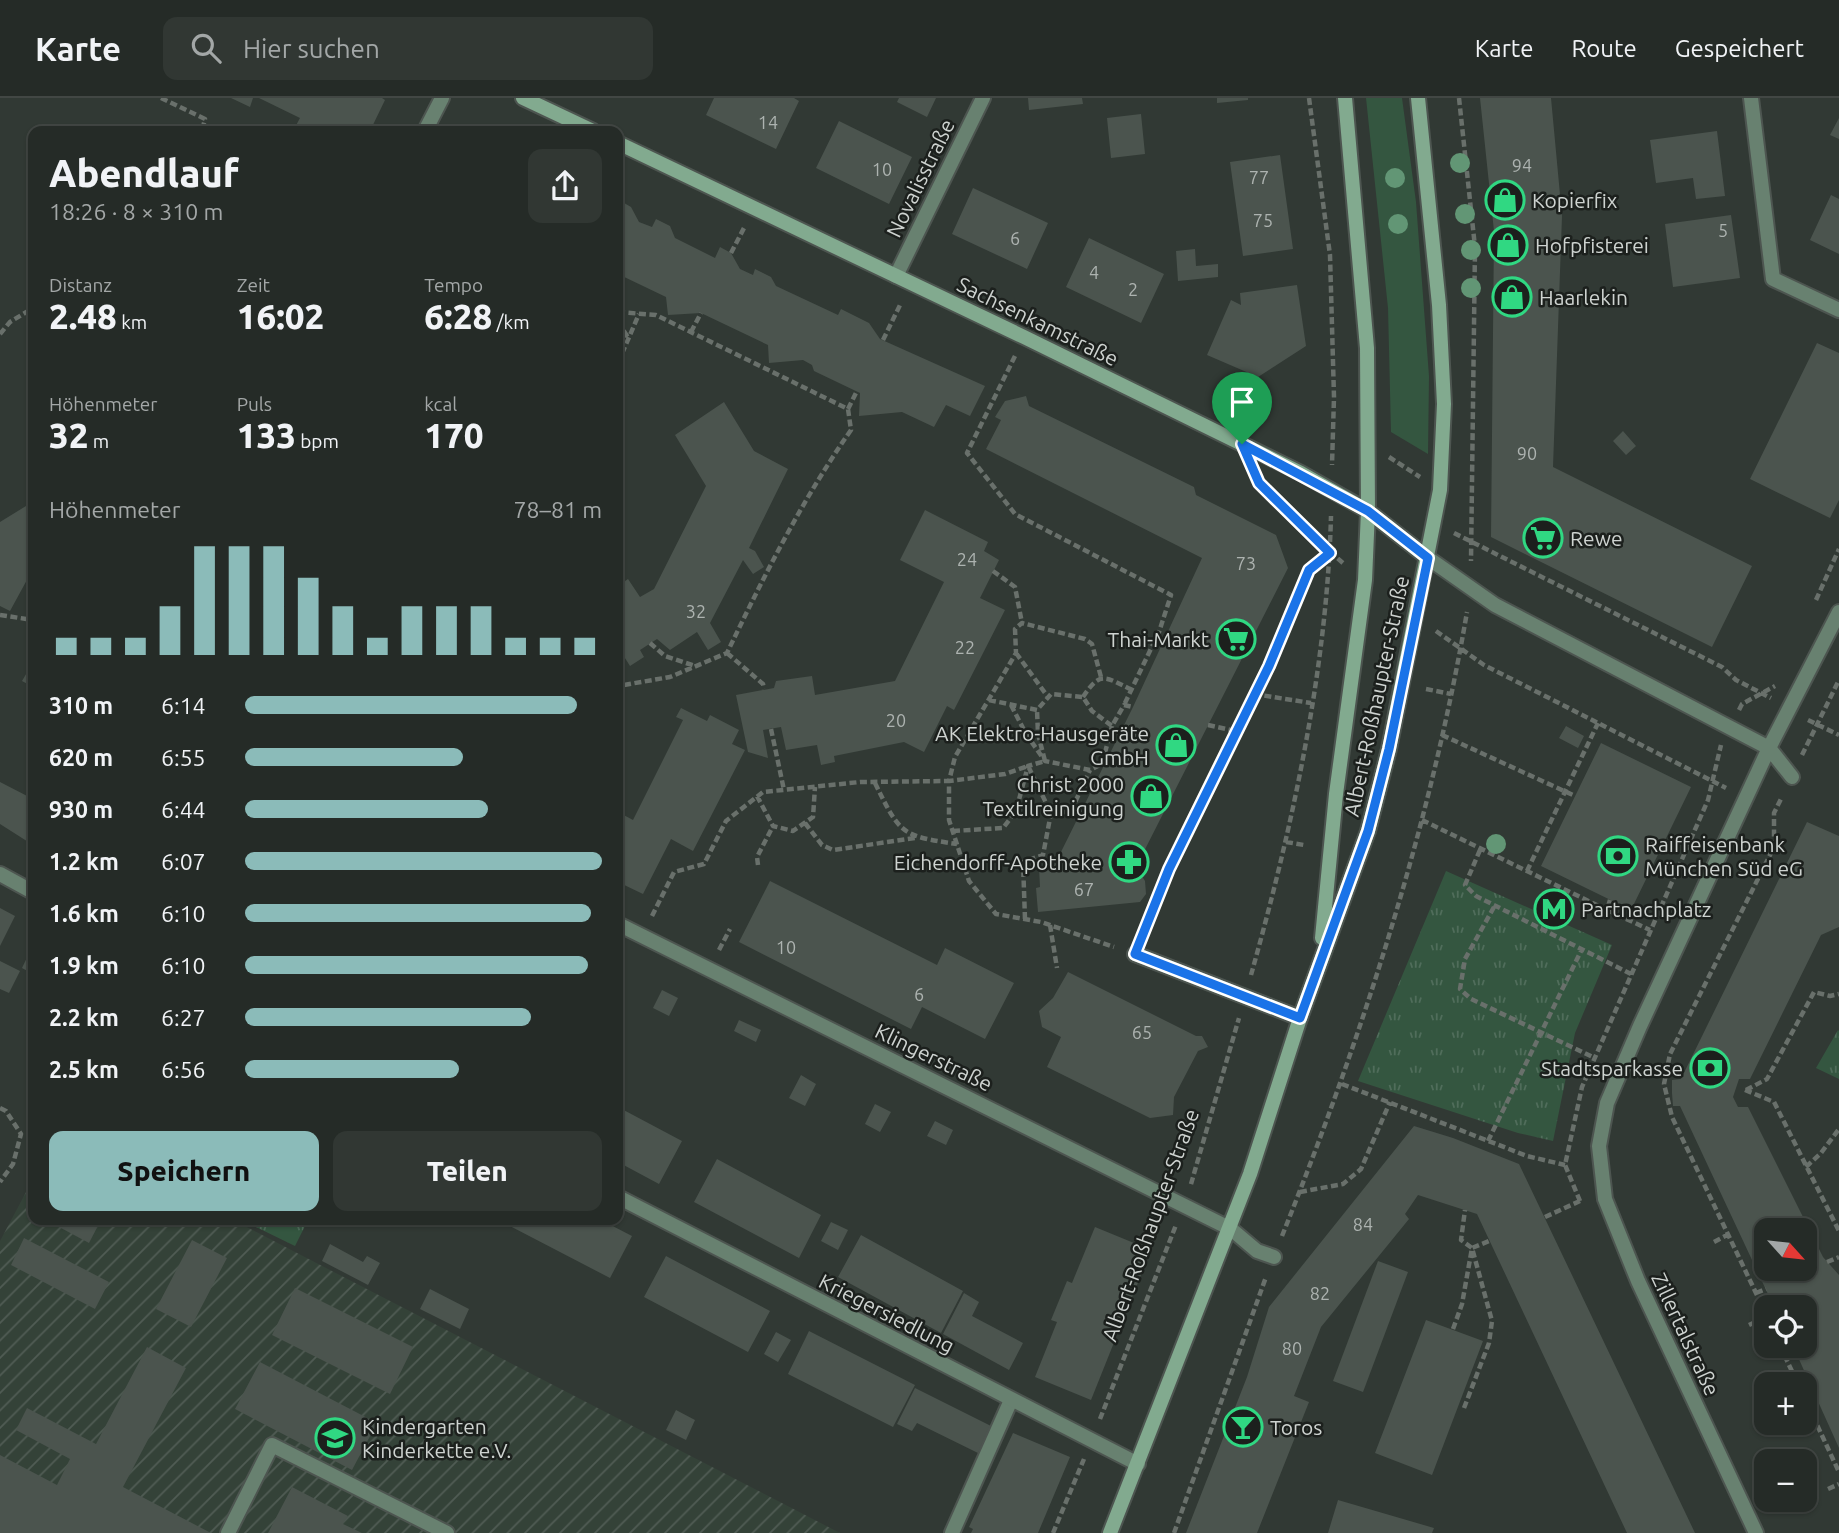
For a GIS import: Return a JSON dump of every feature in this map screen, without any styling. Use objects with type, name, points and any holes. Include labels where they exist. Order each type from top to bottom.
[{"type":"main road","points":[[523,98],[582,126]]},
{"type":"main road","name":"Albert-Roßhaupter-Straße","points":[[1320,961],[1336,794],[1365,580],[1368,511],[1367,348],[1345,98]]},
{"type":"main road","name":"Albert-Roßhaupter-Straße","points":[[1110,1533],[1231,1229],[1300,1018],[1368,831],[1416,616],[1440,490],[1444,404],[1440,318],[1418,98]]},
{"type":"main road","name":"Sachsenkamstraße","points":[[623,145],[1242,444],[1368,511],[1428,558]]},
{"type":"street","points":[[428,126],[442,98]]},
{"type":"street","name":"Novalisstraße","points":[[896,276],[983,98]]},
{"type":"street","points":[[1751,98],[1773,279],[1839,310]]},
{"type":"street","points":[[1428,558],[1495,606],[1769,748],[1792,777]]},
{"type":"street","points":[[1769,748],[1839,612]]},
{"type":"street","name":"Zillertalstraße","points":[[1756,1533],[1638,1281],[1605,1199],[1599,1146],[1608,1103],[1640,1026],[1769,748]]},
{"type":"street","points":[[0,874],[28,889]]},
{"type":"street","name":"Klingerstraße","points":[[623,926],[1184,1204],[1231,1229],[1257,1251],[1273,1257]]},
{"type":"street","points":[[1135,954],[1195,975],[1245,998],[1300,1018]]},
{"type":"street","name":"Kriegersiedlung","points":[[623,1200],[1138,1464]]},
{"type":"street","points":[[952,1533],[1011,1400]]},
{"type":"street","points":[[228,1533],[272,1445],[447,1533]]},
{"type":"path","points":[[161,98],[205,119],[203,126]]},
{"type":"path","points":[[1309,98],[1329,255],[1333,422],[1473,512]]},
{"type":"path","points":[[883,340],[911,284]]},
{"type":"path","points":[[0,334],[10,322],[28,311]]},
{"type":"path","points":[[623,312],[656,315],[849,409]]},
{"type":"path","points":[[691,332],[701,313]]},
{"type":"path","points":[[623,353],[639,314]]},
{"type":"path","points":[[623,329],[630,339]]},
{"type":"path","points":[[642,936],[674,873],[704,864],[726,821],[763,792],[815,786],[949,781],[1005,774],[1045,761],[1090,770],[1102,764],[1112,726],[1159,632],[1171,595],[1015,514],[967,453],[1024,337]]},
{"type":"path","points":[[623,685],[670,677],[727,653],[768,567],[820,475],[851,430],[849,409],[857,391]]},
{"type":"path","points":[[1242,444],[1259,483],[1330,553],[1365,580]]},
{"type":"path","points":[[1471,541],[1722,667],[1736,680],[1762,692]]},
{"type":"path","points":[[1822,587],[1839,549]]},
{"type":"path","points":[[1022,623],[1016,629],[1016,653],[955,757],[949,781],[949,820],[969,881],[996,914],[1050,925],[1135,954],[1169,869],[1269,666],[1309,570],[1330,553]]},
{"type":"path","name":"Albert-Roßhaupter-Straße","points":[[1053,1533],[1201,1157],[1286,842],[1311,728],[1311,703],[1330,553]]},
{"type":"path","points":[[993,571],[1015,587],[1022,623]]},
{"type":"path","points":[[0,615],[28,619]]},
{"type":"path","points":[[1342,1084],[1527,1156],[1565,1164],[1582,1087],[1708,800],[1710,779],[1484,666],[1416,616]]},
{"type":"path","points":[[1022,623],[1085,639],[1092,644],[1101,677]]},
{"type":"path","points":[[650,643],[666,656],[697,666]]},
{"type":"path","points":[[727,653],[763,684],[764,690]]},
{"type":"path","points":[[1016,653],[1048,697]]},
{"type":"path","points":[[1083,697],[1095,679],[1101,677],[1132,690]]},
{"type":"path","points":[[1766,1289],[1756,1293],[1672,1117],[1664,1084],[1670,1054],[1774,846],[1774,813],[1839,680]]},
{"type":"path","points":[[1426,689],[1451,694]]},
{"type":"path","points":[[1045,761],[1038,734],[1037,710],[1051,694],[1083,697]]},
{"type":"path","points":[[1254,694],[1311,703]]},
{"type":"path","points":[[1083,697],[1092,711],[1112,726]]},
{"type":"path","points":[[989,700],[1037,710]]},
{"type":"path","points":[[1011,705],[1026,734],[1045,761]]},
{"type":"path","points":[[1124,705],[1133,707]]},
{"type":"path","points":[[1527,871],[1598,723]]},
{"type":"path","points":[[1817,724],[1839,735]]},
{"type":"path","points":[[1208,725],[1235,731]]},
{"type":"path","points":[[771,729],[784,790]]},
{"type":"path","points":[[1442,735],[1575,796]]},
{"type":"path","points":[[1025,919],[1023,862],[1043,855],[1051,813],[1028,766]]},
{"type":"path","points":[[953,831],[1003,828],[1016,811],[1028,766]]},
{"type":"path","points":[[1071,811],[1090,770]]},
{"type":"path","points":[[875,783],[894,822],[915,838]]},
{"type":"path","points":[[757,796],[773,826],[793,831],[813,817],[815,786]]},
{"type":"path","points":[[1051,813],[1080,811]]},
{"type":"path","points":[[1422,820],[1650,930]]},
{"type":"path","points":[[805,823],[822,845],[833,850],[915,838],[957,844]]},
{"type":"path","points":[[758,866],[757,857],[773,826]]},
{"type":"path","points":[[1286,842],[1304,845]]},
{"type":"path","points":[[1480,850],[1465,885],[1494,907],[1631,974]]},
{"type":"path","points":[[1607,910],[1611,900]]},
{"type":"path","points":[[1494,907],[1465,959],[1460,989],[1471,999],[1595,1058]]},
{"type":"path","points":[[1050,925],[1057,968]]},
{"type":"path","points":[[1488,1141],[1582,949]]},
{"type":"path","points":[[1839,994],[1830,996],[1814,992],[1767,1079],[1745,1090],[1774,1102],[1839,1231]]},
{"type":"path","points":[[1299,1192],[1343,1184],[1361,1169],[1390,1102]]},
{"type":"path","points":[[0,1108],[6,1111],[21,1134],[13,1164],[0,1182]]},
{"type":"path","points":[[1806,1167],[1821,1153],[1839,1129]]},
{"type":"path","points":[[1545,1217],[1580,1201]]},
{"type":"path","points":[[1464,1408],[1489,1343],[1492,1321],[1472,1248],[1461,1240],[1465,1210]]},
{"type":"path","points":[[1714,1242],[1729,1234]]},
{"type":"path","points":[[1472,1248],[1489,1241]]},
{"type":"path","points":[[1453,1329],[1462,1304],[1472,1248]]},
{"type":"path","points":[[1827,1262],[1839,1257]]},
{"type":"path","points":[[1749,1325],[1754,1322]]},
{"type":"path","points":[[1817,1425],[1839,1472]]},
{"type":"path","points":[[1828,1489],[1839,1484]]},
{"type":"shaded area","points":[[28,1188],[28,1225],[243,1225],[840,1533],[0,1533],[0,1241]]},
{"type":"green space","points":[[1366,98],[1402,98],[1416,202],[1429,376],[1428,454],[1391,432],[1388,308]]},
{"type":"green space","points":[[1446,871],[1612,945],[1575,1033],[1553,1141],[1518,1133],[1358,1081]]},
{"type":"green space","points":[[1839,1031],[1839,1079],[1816,1068]]},
{"type":"green space","points":[[252,1225],[306,1225],[295,1246]]},
{"type":"building","points":[[231,98],[253,98],[250,107]]},
{"type":"building","points":[[259,98],[385,100],[372,126],[296,126],[300,118]]},
{"type":"building","points":[[714,98],[794,98],[799,101],[776,149],[706,115]]},
{"type":"building","points":[[899,98],[936,98],[927,117],[897,102]]},
{"type":"building","points":[[1028,98],[1082,98],[1083,104],[1029,110]]},
{"type":"building","points":[[1217,98],[1248,98],[1248,100],[1217,103]]},
{"type":"building","points":[[1480,98],[1551,98],[1562,216],[1553,467],[1752,566],[1712,647],[1491,537],[1494,231]]},
{"type":"building","points":[[1141,114],[1145,154],[1111,158],[1107,118]]},
{"type":"building","points":[[1839,118],[1839,139],[1830,135]]},
{"type":"building","points":[[839,121],[912,157],[889,204],[816,168]]},
{"type":"building","points":[[1717,131],[1725,196],[1696,199],[1693,178],[1656,183],[1650,140]]},
{"type":"building","points":[[1280,155],[1293,249],[1243,256],[1230,162]]},
{"type":"building","points":[[973,188],[1048,223],[1027,269],[952,234]]},
{"type":"building","points":[[1831,195],[1839,199],[1839,254],[1810,240]]},
{"type":"building","points":[[623,202],[631,207],[639,222],[652,227],[656,219],[670,226],[675,238],[715,258],[720,247],[731,253],[740,269],[753,275],[755,269],[771,277],[776,286],[838,315],[841,309],[869,323],[880,339],[985,386],[970,416],[946,405],[934,427],[902,412],[859,416],[860,393],[814,371],[812,365],[803,360],[769,363],[768,345],[701,313],[668,315],[666,297],[623,276]]},
{"type":"building","points":[[1731,215],[1740,278],[1673,287],[1665,224]]},
{"type":"building","points":[[1089,238],[1164,274],[1141,323],[1066,287]]},
{"type":"building","points":[[1195,249],[1196,266],[1218,264],[1218,277],[1178,281],[1176,251]]},
{"type":"building","points":[[1297,285],[1306,346],[1258,377],[1207,355],[1231,300],[1241,305],[1240,293]]},
{"type":"building","points":[[1817,343],[1839,353],[1839,500],[1830,518],[1750,479]]},
{"type":"building","points":[[1026,396],[1029,406],[1194,487],[1196,495],[1276,535],[1288,568],[1136,867],[1145,881],[1146,894],[1140,902],[1038,912],[1036,888],[1040,887],[1039,867],[1054,866],[1133,707],[1202,558],[986,449],[1001,420],[995,417],[1005,401]]},
{"type":"building","points":[[724,402],[754,451],[788,469],[749,548],[755,551],[764,567],[753,574],[743,560],[710,623],[721,642],[708,650],[697,632],[670,650],[657,639],[640,650],[644,657],[630,666],[623,655],[623,582],[628,579],[640,597],[654,589],[706,486],[675,435]]},
{"type":"building","points":[[1623,431],[1636,446],[1626,455],[1613,441]]},
{"type":"building","points":[[26,506],[28,509],[28,578],[10,611],[0,606],[0,522]]},
{"type":"building","points":[[925,510],[988,542],[984,551],[999,560],[980,598],[1005,610],[954,710],[947,706],[924,752],[904,742],[834,756],[835,762],[821,765],[817,745],[786,750],[781,727],[763,730],[768,758],[748,752],[736,695],[774,688],[776,681],[812,676],[815,695],[895,681],[944,582],[900,560]]},
{"type":"building","points":[[28,671],[28,684],[22,681]]},
{"type":"building","points":[[681,708],[707,721],[710,715],[739,730],[732,744],[745,750],[693,851],[671,839],[643,894],[623,884],[623,815],[633,820],[683,720],[676,717]]},
{"type":"building","points":[[1566,726],[1584,736],[1578,748],[1559,738]]},
{"type":"building","points":[[1601,743],[1691,787],[1631,910],[1541,866]]},
{"type":"building","points":[[0,782],[28,796],[28,842],[0,824]]},
{"type":"building","points":[[1807,822],[1839,836],[1839,927],[1821,935],[1750,1079],[1739,1079],[1733,1097],[1738,1107],[1748,1107],[1804,1218],[1754,1218],[1754,1264],[1680,1106],[1673,1106],[1672,1080],[1681,1079]]},
{"type":"building","points":[[770,881],[937,965],[945,948],[1014,983],[985,1039],[922,1007],[911,1029],[739,942]]},
{"type":"building","points":[[0,908],[15,916],[0,946]]},
{"type":"building","points":[[28,955],[28,971],[22,968]]},
{"type":"building","points":[[0,961],[20,971],[9,993],[0,989]]},
{"type":"building","points":[[1068,972],[1196,1036],[1202,1036],[1208,1047],[1198,1051],[1174,1097],[1173,1115],[1150,1118],[1047,1067],[1061,1037],[1042,1027],[1039,1011],[1053,998]]},
{"type":"building","points":[[662,990],[678,998],[669,1016],[653,1008]]},
{"type":"building","points":[[739,1020],[761,1030],[756,1042],[734,1031]]},
{"type":"building","points":[[801,1075],[816,1084],[805,1106],[789,1098]]},
{"type":"building","points":[[875,1104],[891,1112],[880,1132],[865,1124]]},
{"type":"building","points":[[623,1110],[682,1141],[659,1184],[623,1165]]},
{"type":"building","points":[[935,1121],[953,1130],[946,1145],[927,1136]]},
{"type":"building","points":[[1414,1126],[1519,1164],[1695,1533],[1627,1533],[1477,1214],[1418,1195],[1405,1214],[1409,1219],[1321,1327],[1294,1396],[1309,1402],[1257,1533],[1186,1533],[1247,1377],[1269,1307]]},
{"type":"building","points":[[717,1159],[821,1215],[799,1258],[694,1202]]},
{"type":"building","points":[[831,1222],[848,1230],[838,1250],[821,1241]]},
{"type":"building","points":[[55,1225],[98,1225],[89,1243]]},
{"type":"building","points":[[508,1225],[611,1225],[632,1236],[610,1278]]},
{"type":"building","points":[[1095,1227],[1151,1250],[1091,1400],[1035,1377],[1057,1322],[1051,1320],[1067,1281],[1072,1283]]},
{"type":"building","points":[[861,1235],[963,1291],[941,1333],[838,1277]]},
{"type":"building","points":[[24,1238],[109,1282],[95,1309],[11,1265]]},
{"type":"building","points":[[192,1240],[227,1258],[191,1327],[156,1309]]},
{"type":"building","points":[[330,1244],[363,1262],[367,1256],[380,1263],[368,1285],[322,1261]]},
{"type":"building","points":[[1817,1245],[1823,1257],[1839,1275],[1839,1448],[1817,1399],[1817,1372],[1805,1372],[1798,1358],[1817,1358],[1817,1295],[1768,1295],[1762,1281],[1817,1281]]},
{"type":"building","points":[[666,1256],[770,1311],[748,1352],[644,1297]]},
{"type":"building","points":[[1378,1261],[1408,1272],[1363,1392],[1333,1381]]},
{"type":"building","points":[[295,1288],[413,1347],[390,1394],[272,1335]]},
{"type":"building","points":[[430,1289],[469,1309],[460,1329],[420,1309]]},
{"type":"building","points":[[964,1293],[979,1302],[972,1316],[1023,1343],[1009,1370],[943,1334]]},
{"type":"building","points":[[1426,1320],[1483,1341],[1432,1475],[1375,1453]]},
{"type":"building","points":[[809,1331],[915,1385],[893,1427],[788,1374]]},
{"type":"building","points":[[776,1332],[791,1340],[778,1362],[764,1354]]},
{"type":"building","points":[[147,1347],[186,1368],[123,1487],[211,1533],[0,1533],[0,1455],[57,1485],[70,1459],[16,1430],[27,1408],[96,1444]]},
{"type":"building","points":[[260,1362],[377,1423],[352,1470],[235,1409]]},
{"type":"building","points":[[915,1388],[991,1426],[978,1453],[917,1423],[912,1431],[897,1424]]},
{"type":"building","points":[[676,1410],[695,1420],[686,1440],[666,1430]]},
{"type":"building","points":[[1013,1433],[1070,1457],[1038,1533],[971,1533],[973,1529],[969,1527]]},
{"type":"building","points":[[292,1487],[348,1516],[343,1524],[362,1533],[268,1533]]},
{"type":"building","points":[[1338,1500],[1434,1528],[1432,1533],[1328,1533]]},
{"type":"place","name":"Kopierfix","points":[[1505,200]]},
{"type":"place","name":"Hofpfisterei","points":[[1508,245]]},
{"type":"place","name":"Haarlekin","points":[[1512,297]]},
{"type":"place","name":"Rewe","points":[[1543,538]]},
{"type":"place","name":"Thai-Markt","points":[[1236,639]]},
{"type":"place","name":"AK Elektro-Hausgeräte GmbH","points":[[1176,745]]},
{"type":"place","name":"Christ 2000 Textilreinigung","points":[[1151,796]]},
{"type":"place","name":"Raiffeisenbank München Süd eG","points":[[1618,856]]},
{"type":"place","name":"Eichendorff-Apotheke","points":[[1129,862]]},
{"type":"place","name":"Partnachplatz","points":[[1554,909]]},
{"type":"place","name":"Stadtsparkasse","points":[[1710,1068]]},
{"type":"place","name":"Toros","points":[[1243,1427]]},
{"type":"place","name":"Kindergarten Kinderkette e.V.","points":[[335,1438]]},
{"type":"route","points":[[1242,444],[1368,511],[1428,558],[1389,749],[1368,831],[1300,1018],[1245,998],[1195,975],[1135,954],[1169,869],[1269,666],[1309,570],[1330,553],[1259,483],[1242,444]]}]
